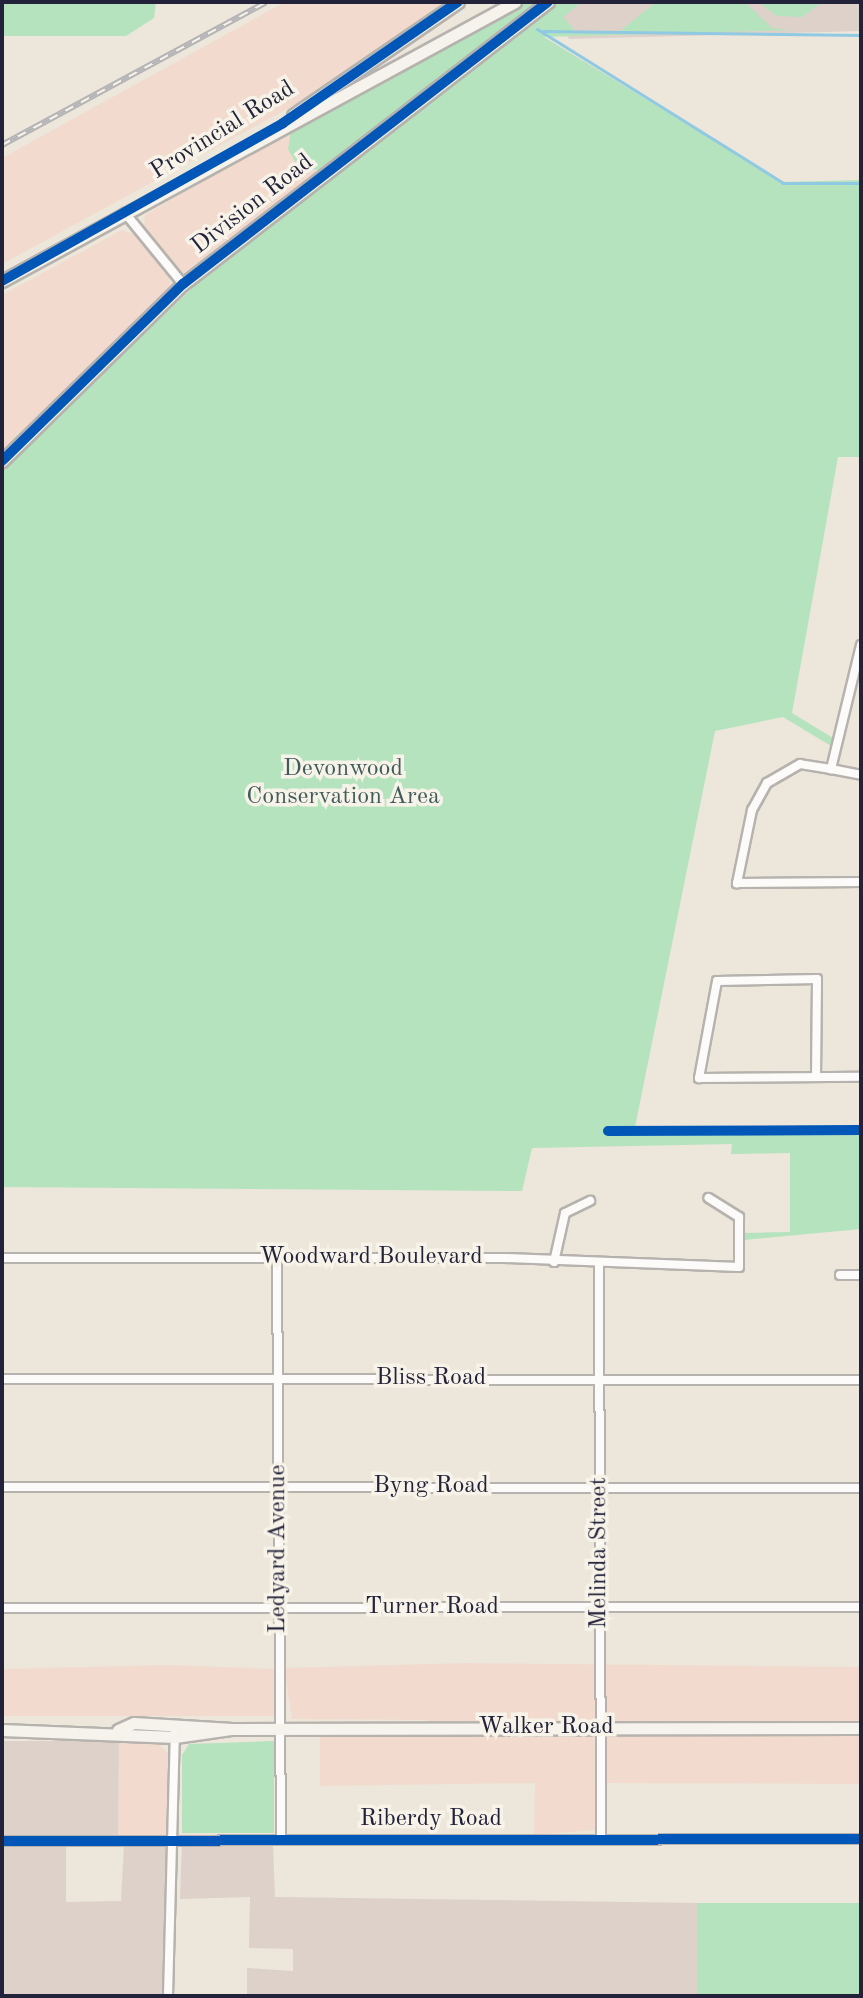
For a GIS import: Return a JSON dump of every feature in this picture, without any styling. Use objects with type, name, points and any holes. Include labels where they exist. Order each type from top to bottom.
[{"type":"main road","name":"Provincial Road","points":[[283,123],[458,2]]},
{"type":"main road","name":"Provincial Road","points":[[2,281],[283,123],[384,74],[515,2]]},
{"type":"main road","name":"Division Road","points":[[2,461],[183,284],[548,2]]},
{"type":"main road","points":[[384,74],[396,43]]},
{"type":"main road","name":"Walker Road","points":[[2,1730],[118,1730],[175,1723],[232,1729],[861,1728]]},
{"type":"main road","name":"Walker Road","points":[[118,1730],[175,1737],[221,1737],[232,1729]]},
{"type":"street","points":[[125,213],[183,284]]},
{"type":"street","points":[[831,769],[861,645]]},
{"type":"street","points":[[861,775],[800,764],[767,783],[752,810],[737,883],[861,882]]},
{"type":"street","points":[[816,1076],[817,979],[717,981],[699,1078],[861,1077]]},
{"type":"street","name":"Woodward Boulevard","points":[[2,1258],[277,1258],[739,1267],[739,1217],[708,1198]]},
{"type":"street","points":[[554,1262],[565,1213],[590,1201]]},
{"type":"street","name":"Ledyard Avenue","points":[[277,1258],[281,1840]]},
{"type":"street","name":"Melinda Street","points":[[599,1266],[601,1839]]},
{"type":"street","points":[[840,1275],[861,1275]]},
{"type":"street","name":"Bliss Road","points":[[2,1379],[861,1380]]},
{"type":"street","name":"Byng Road","points":[[2,1487],[861,1488]]},
{"type":"street","name":"Turner Road","points":[[2,1608],[861,1607]]},
{"type":"street","points":[[168,1996],[175,1723]]},
{"type":"street","name":"Riberdy Road","points":[[2,1841],[861,1839]]},
{"type":"shaded area","points":[[285,2],[450,2],[298,103],[2,264],[2,158]]},
{"type":"shaded area","points":[[553,2],[861,2],[861,31],[569,39]]},
{"type":"shaded area","points":[[291,130],[288,149],[306,172],[321,170],[182,274],[144,229],[145,215]]},
{"type":"shaded area","points":[[122,230],[136,235],[170,280],[169,293],[2,457],[2,295]]},
{"type":"shaded area","points":[[466,1663],[861,1667],[861,1784],[606,1783],[606,1829],[534,1835],[535,1783],[320,1786],[320,1736],[427,1736],[428,1720],[292,1719],[284,1668]]},
{"type":"shaded area","points":[[169,1665],[274,1669],[276,1716],[2,1716],[2,1669]]},
{"type":"shaded area","points":[[2,1741],[119,1741],[118,1837],[66,1836],[66,1902],[121,1901],[124,1844],[170,1844],[165,1996],[2,1996]]},
{"type":"shaded area","points":[[119,1741],[156,1741],[169,1754],[168,1836],[118,1837]]},
{"type":"shaded area","points":[[182,1844],[273,1845],[275,1897],[697,1903],[703,1996],[247,1996],[247,1968],[293,1971],[293,1949],[249,1948],[250,1897],[180,1899]]},
{"type":"green space","points":[[2,2],[156,2],[154,18],[126,36],[2,36]]},
{"type":"green space","points":[[522,2],[545,2],[321,170],[299,169],[288,149],[291,130]]},
{"type":"green space","name":"Devonwood Conservation Area","points":[[553,2],[582,2],[563,17],[575,31],[620,31],[656,2],[745,2],[772,28],[792,30],[544,37],[782,182],[861,180],[861,457],[838,457],[792,713],[833,738],[831,746],[783,717],[715,731],[635,1127],[861,1129],[861,1229],[744,1240],[744,1233],[790,1232],[790,1153],[731,1154],[732,1144],[532,1148],[522,1191],[2,1187],[2,468],[204,277]]},
{"type":"green space","points":[[758,2],[823,2],[802,17],[777,16]]},
{"type":"green space","points":[[274,1741],[274,1833],[182,1833],[182,1755],[189,1744]]},
{"type":"green space","points":[[697,1903],[861,1903],[861,1996],[697,1996]]},
{"type":"waterway","points":[[537,29],[783,183],[861,183]]},
{"type":"waterway","points":[[541,31],[861,35]]},
{"type":"railway","points":[[2,145],[266,2]]},
{"type":"cycle path","points":[[2,281],[283,123],[458,2]]},
{"type":"cycle path","points":[[2,461],[183,284],[548,2]]},
{"type":"cycle path","points":[[608,1131],[861,1130]]},
{"type":"cycle path","points":[[2,1841],[861,1839]]}]
